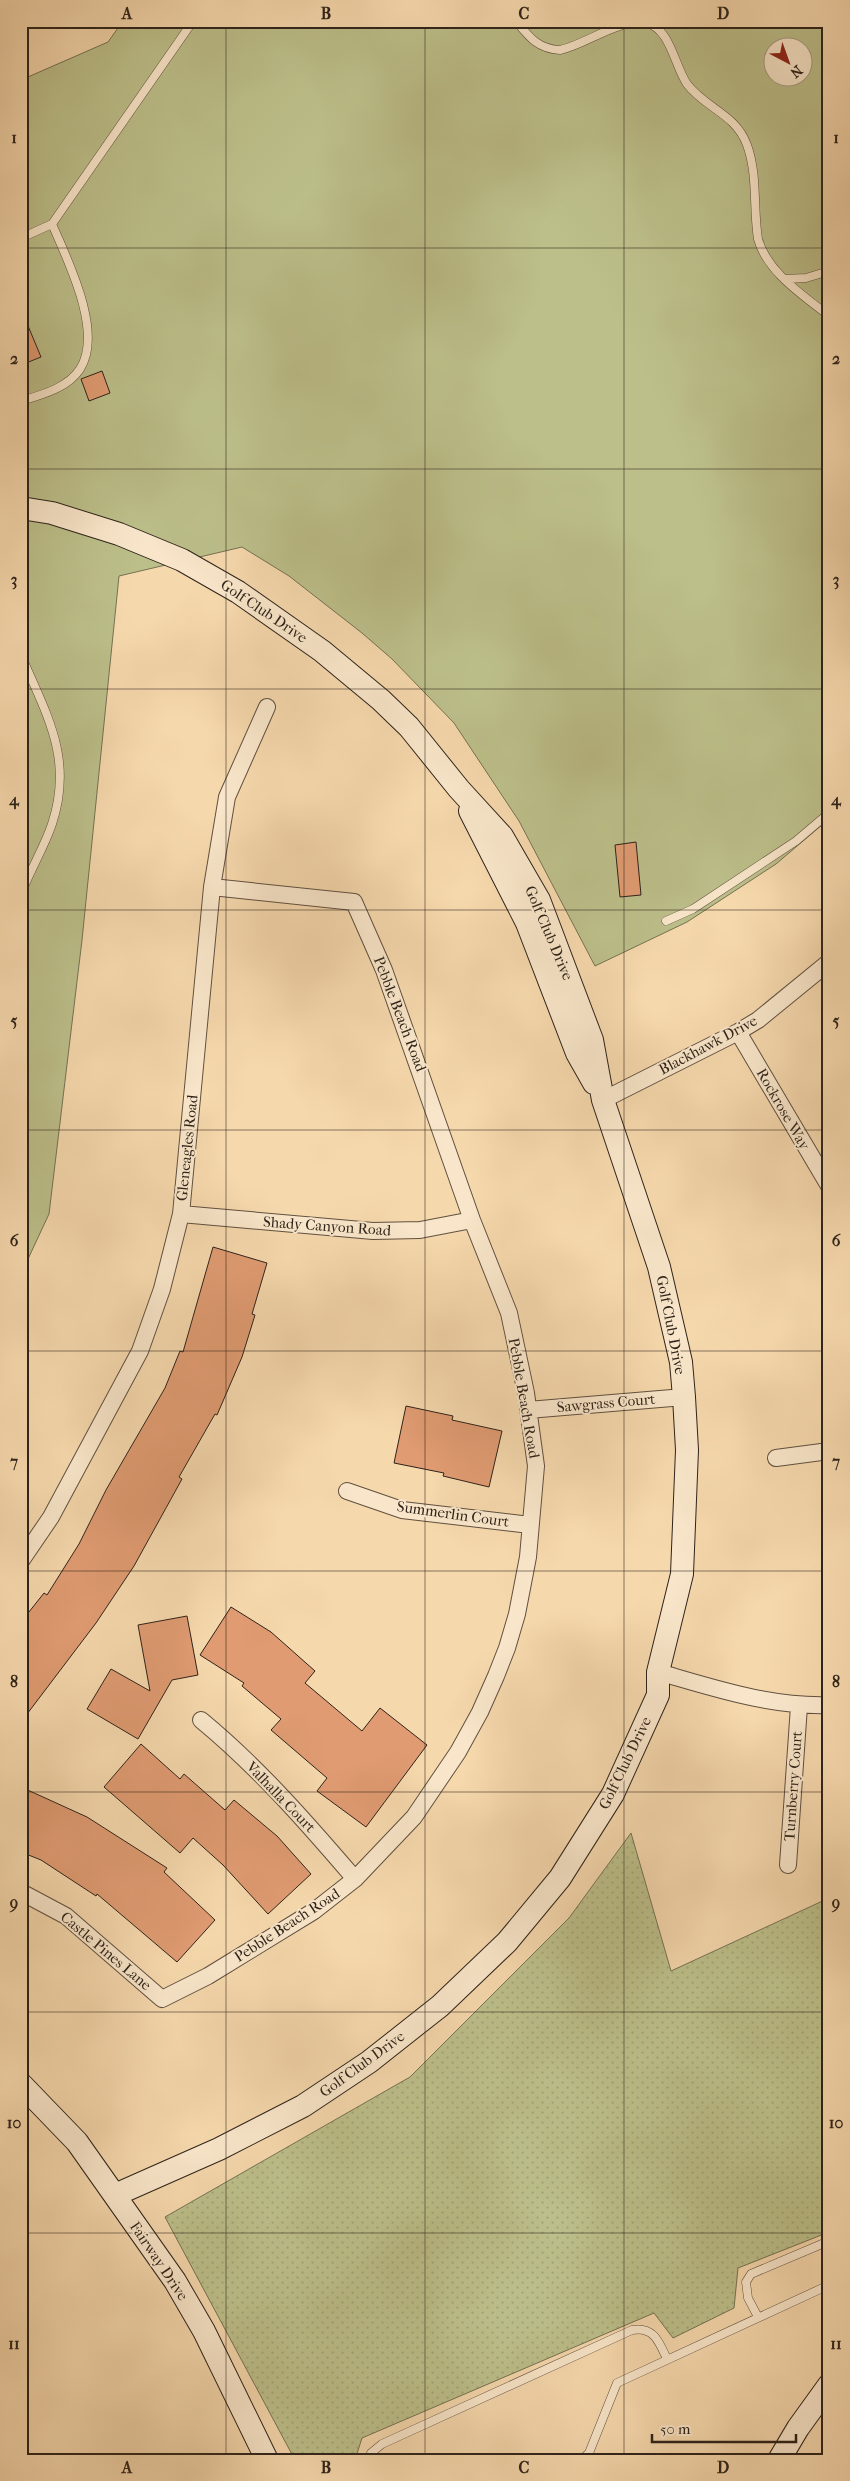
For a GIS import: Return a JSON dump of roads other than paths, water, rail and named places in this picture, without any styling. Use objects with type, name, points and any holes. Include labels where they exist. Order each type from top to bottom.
[{"type":"street","name":"Golf Club Drive","points":[[21,508],[52,513],[120,534],[182,560],[238,592],[322,651],[381,700],[434,755],[473,809],[502,836],[538,900],[592,1040],[603,1100],[659,1267],[681,1362],[684,1397],[686,1450],[682,1574],[658,1672],[658,1695],[613,1794],[560,1878],[494,1955],[440,2006],[369,2062],[303,2106],[219,2149],[115,2195]]},
{"type":"street","name":"Gleneagles Road","points":[[21,1562],[51,1518],[140,1350],[162,1290],[180,1214],[212,887],[227,797],[267,707]]},
{"type":"street","name":"Pebble Beach Road","points":[[162,1999],[208,1976],[314,1911],[355,1879],[414,1817],[458,1752],[480,1712],[508,1648],[528,1557],[536,1466],[528,1410],[509,1313],[472,1220],[391,989],[354,902],[212,887]]},
{"type":"street","name":"Blackhawk Drive","points":[[603,1100],[758,1020],[829,962]]},
{"type":"street","name":"Rockrose Way","points":[[738,1032],[829,1186]]},
{"type":"street","name":"Shady Canyon Road","points":[[180,1214],[340,1230],[382,1231],[420,1230],[472,1220]]},
{"type":"street","name":"Sawgrass Court","points":[[528,1410],[684,1397]]},
{"type":"street","points":[[776,1458],[829,1451]]},
{"type":"street","name":"Summerlin Court","points":[[347,1492],[402,1510],[530,1525]]},
{"type":"street","points":[[658,1672],[733,1694],[799,1706],[829,1705]]},
{"type":"street","name":"Turnberry Court","points":[[788,1865],[799,1706]]},
{"type":"street","name":"Valhalla Court","points":[[201,1720],[226,1741],[281,1795],[355,1879]]},
{"type":"street","name":"Castle Pines Lane","points":[[21,1892],[66,1916],[162,1999]]},
{"type":"street","name":"Fairway Drive","points":[[21,2084],[77,2142],[174,2281],[204,2331],[266,2460]]},
{"type":"street","points":[[779,2460],[798,2428],[829,2385]]},
{"type":"lane","points":[[21,238],[52,224],[193,21]]},
{"type":"lane","points":[[516,21],[533,42],[550,50],[560,50],[624,25],[654,23],[668,44],[687,84],[733,121],[745,138],[752,166],[756,229],[761,250],[769,264],[829,316]]},
{"type":"lane","points":[[21,402],[46,393],[68,382],[80,370],[86,353],[85,305],[52,224]]},
{"type":"lane","points":[[785,279],[806,278],[829,271]]},
{"type":"lane","points":[[21,656],[57,742],[60,762],[57,803],[52,824],[21,894]]},
{"type":"lane","points":[[666,921],[693,909],[796,842],[829,813]]},
{"type":"lane","points":[[758,2318],[748,2298],[746,2282],[751,2274],[829,2241]]},
{"type":"lane","points":[[580,2460],[589,2454],[617,2383],[829,2285]]},
{"type":"lane","points":[[368,2460],[371,2453],[382,2444],[632,2330],[640,2328],[651,2330],[667,2359]]}]
